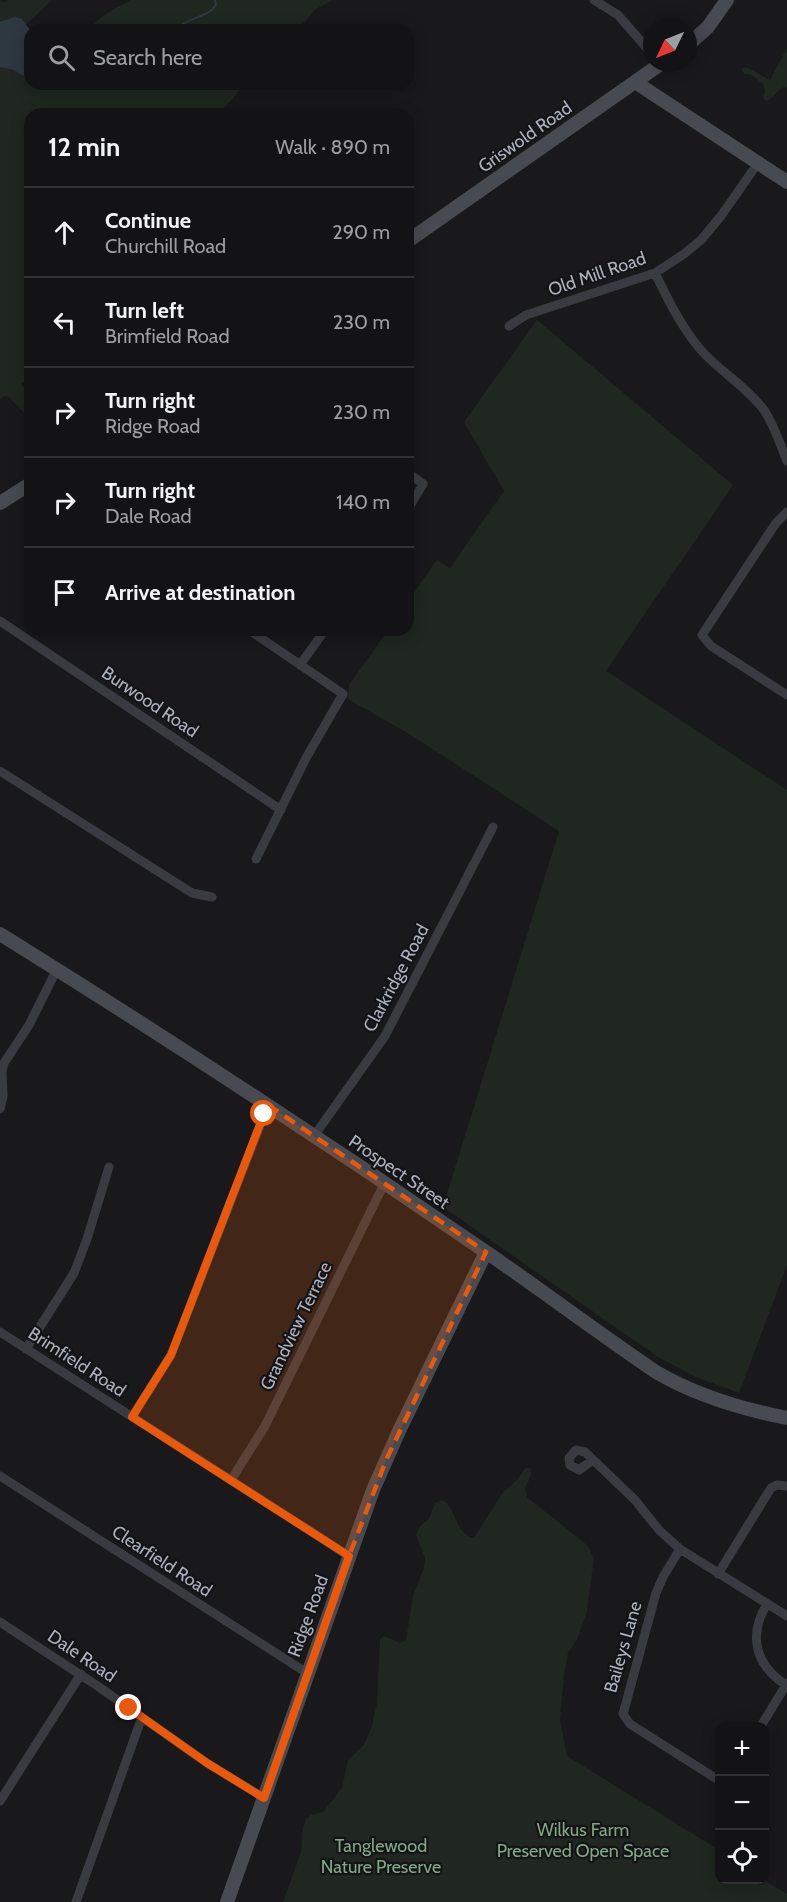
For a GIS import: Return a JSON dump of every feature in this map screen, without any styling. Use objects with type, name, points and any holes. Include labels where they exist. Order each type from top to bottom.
[{"type":"street","points":[[594,0],[618,15],[643,43]]},
{"type":"street","points":[[697,37],[708,27],[727,0]]},
{"type":"street","name":"Griswold Road","points":[[414,237],[646,72]]},
{"type":"street","points":[[635,82],[787,182]]},
{"type":"street","name":"Old Mill Road","points":[[509,326],[526,315],[655,273],[701,240],[758,163]]},
{"type":"street","points":[[655,273],[684,327],[701,350],[722,371],[744,388],[764,411],[787,460]]},
{"type":"street","points":[[414,477],[423,484],[414,500]]},
{"type":"street","points":[[0,502],[24,488]]},
{"type":"street","points":[[787,512],[776,523],[702,635],[711,646],[787,695]]},
{"type":"street","name":"Burwood Road","points":[[0,621],[281,810]]},
{"type":"street","points":[[256,859],[306,758],[343,694],[258,636]]},
{"type":"street","points":[[300,665],[321,636]]},
{"type":"street","points":[[0,771],[192,893],[212,897]]},
{"type":"street","name":"Clarkridge Road","points":[[314,1136],[386,1036],[481,848],[494,827]]},
{"type":"street","name":"Prospect Street","points":[[0,934],[268,1105],[486,1252],[647,1366],[676,1383],[729,1404],[787,1418]]},
{"type":"street","points":[[0,1109],[3,1097],[2,1062],[29,1025],[57,969]]},
{"type":"street","points":[[132,1417],[171,1355],[268,1105]]},
{"type":"street","points":[[26,1350],[74,1273],[110,1167]]},
{"type":"street","name":"Grandview Terrace","points":[[231,1480],[265,1426],[384,1184]]},
{"type":"street","name":"Ridge Road","points":[[227,1902],[349,1556],[387,1458],[486,1252]]},
{"type":"street","name":"Brimfield Road","points":[[0,1332],[349,1556]]},
{"type":"street","points":[[593,1460],[635,1500],[659,1530],[680,1550],[787,1616]]},
{"type":"street","name":"Clearfield Road","points":[[0,1476],[307,1673]]},
{"type":"street","points":[[718,1574],[771,1488],[777,1485],[787,1486]]},
{"type":"street","name":"Baileys Lane","points":[[680,1550],[656,1593],[623,1714],[630,1724],[715,1778]]},
{"type":"street","points":[[763,1722],[787,1684],[767,1669],[758,1649],[757,1626],[767,1604]]},
{"type":"street","name":"Dale Road","points":[[0,1622],[81,1674],[207,1763],[264,1798]]},
{"type":"street","points":[[0,1801],[81,1674]]},
{"type":"street","points":[[76,1902],[142,1717]]},
{"type":"highlighted area","points":[[268,1105],[486,1252],[387,1458],[349,1556],[132,1417],[171,1355]]},
{"type":"green space","points":[[0,0],[4,3],[8,0],[52,0],[27,24],[24,24],[24,90],[240,90],[224,108],[24,108],[24,382],[21,384],[24,387],[24,413],[7,395],[0,399]]},
{"type":"green space","points":[[130,0],[333,0],[316,9],[302,24],[94,24],[106,14]]},
{"type":"green space","points":[[787,48],[787,88],[782,88],[766,101],[763,98],[765,91],[763,84],[750,74],[744,74],[742,69],[746,67],[770,80]]},
{"type":"green space","points":[[537,320],[733,485],[606,671],[787,790],[787,1265],[739,1393],[696,1377],[658,1357],[443,1207],[559,831],[411,735],[348,699],[349,685],[384,636],[414,636],[414,593],[437,560],[450,568],[504,491],[464,422]]},
{"type":"green space","points":[[525,1468],[530,1468],[530,1478],[525,1488],[527,1497],[587,1545],[594,1558],[587,1611],[577,1640],[568,1653],[564,1675],[560,1719],[567,1756],[715,1848],[715,1884],[769,1883],[787,1894],[787,1902],[283,1902],[301,1852],[306,1819],[323,1812],[342,1788],[348,1760],[364,1745],[372,1726],[377,1703],[380,1639],[384,1636],[400,1643],[406,1640],[413,1596],[424,1568],[425,1558],[416,1535],[420,1526],[429,1519],[435,1503],[442,1500],[450,1508],[463,1532],[474,1538],[503,1492],[517,1480]]},
{"type":"shaded area","points":[[15,17],[22,19],[26,24],[24,76],[14,70],[0,67],[0,22]]},
{"type":"waterway","points":[[183,24],[208,13],[216,5],[215,0]]},
{"type":"route","points":[[129,1708],[207,1763],[264,1798],[349,1556],[132,1417],[171,1355],[264,1114]]},
{"type":"park label","name":"Wilkus Farm Preserved Open Space","points":[[583,1840]]},
{"type":"park label","name":"Tanglewood Nature Preserve","points":[[381,1856]]}]
